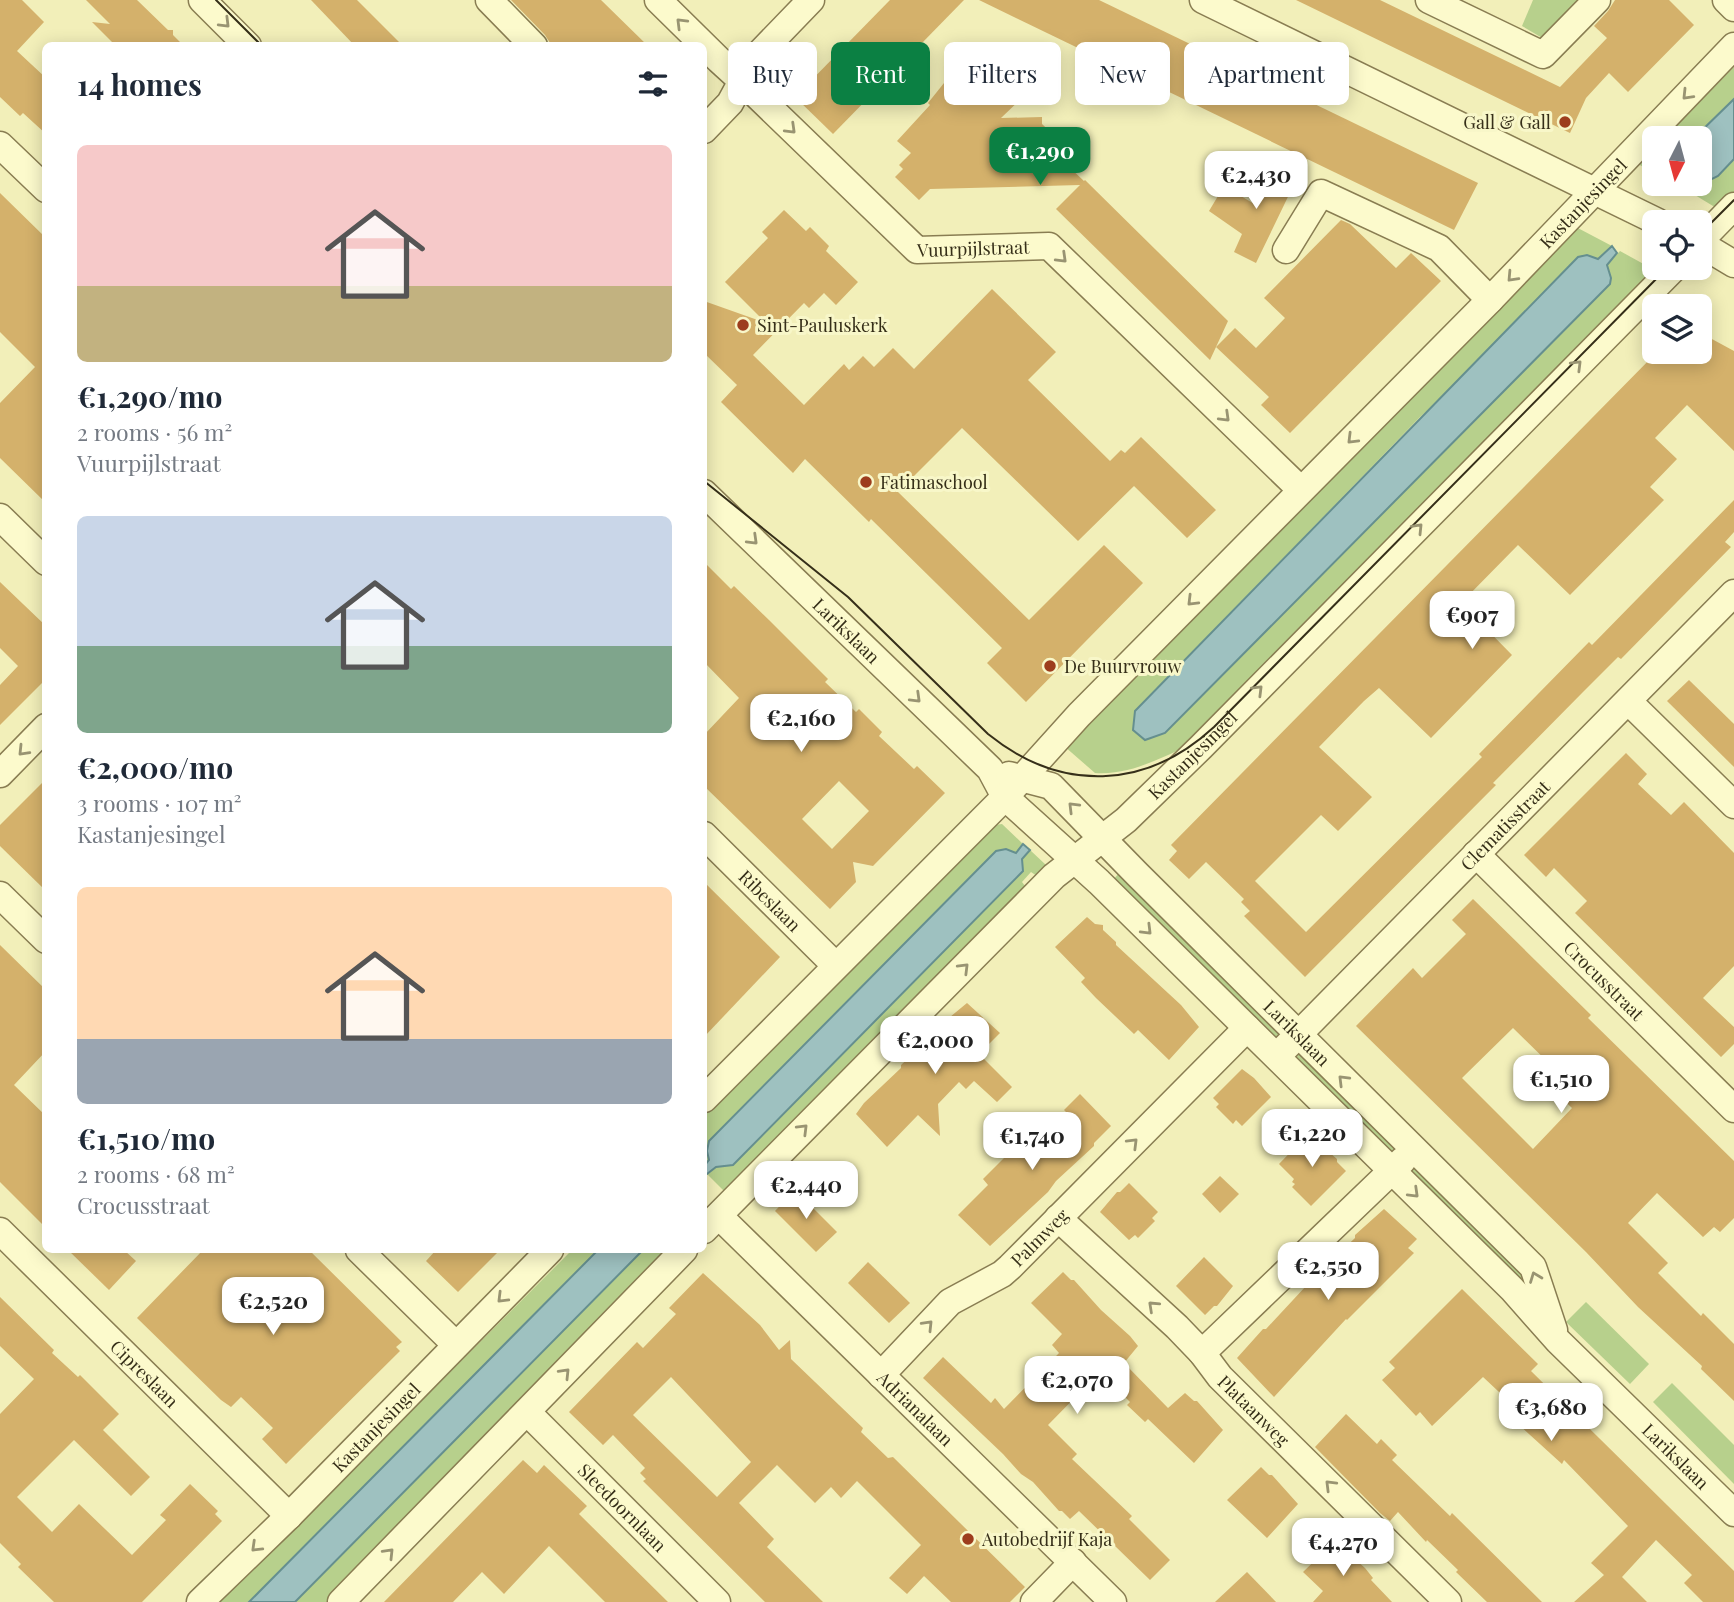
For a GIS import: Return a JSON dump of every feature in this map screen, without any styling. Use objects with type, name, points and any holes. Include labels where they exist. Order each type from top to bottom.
[{"type":"street","points":[[202,0],[244,42]]},
{"type":"street","points":[[489,0],[530,42]]},
{"type":"street","name":"Vuurpijlstraat","points":[[658,0],[701,42]]},
{"type":"street","points":[[770,42],[811,0]]},
{"type":"street","points":[[1203,0],[1642,214]]},
{"type":"street","points":[[1429,0],[1543,55],[1597,0]]},
{"type":"street","points":[[1726,0],[1734,8]]},
{"type":"street","name":"Kastanjesingel","points":[[707,1096],[1013,788],[1079,715],[1490,300],[1734,46]]},
{"type":"street","name":"Vuurpijlstraat","points":[[707,48],[728,68]]},
{"type":"street","points":[[707,127],[728,105]]},
{"type":"street","name":"Vuurpijlstraat","points":[[767,105],[917,250],[1049,246],[1301,490]]},
{"type":"street","points":[[0,145],[42,184]]},
{"type":"street","points":[[1286,250],[1321,193],[1439,248],[1490,300]]},
{"type":"street","points":[[1712,229],[1734,206]]},
{"type":"street","points":[[1712,251],[1734,264]]},
{"type":"street","name":"Kastanjesingel","points":[[711,1223],[1054,876],[1104,839],[1211,737],[1662,280]]},
{"type":"street","name":"Larikslaan","points":[[707,496],[990,769],[1013,788],[1074,860],[1511,1289],[1558,1341],[1734,1513]]},
{"type":"street","points":[[0,517],[42,558]]},
{"type":"street","name":"Clematisstraat","points":[[1276,1058],[1734,593]]},
{"type":"street","points":[[1628,701],[1734,806]]},
{"type":"street","points":[[0,774],[42,731]]},
{"type":"street","name":"Larikslaan","points":[[1013,788],[1051,786],[1297,1035],[1533,1267],[1558,1341]]},
{"type":"street","name":"Ribeslaan","points":[[707,838],[835,965]]},
{"type":"street","name":"Crocusstraat","points":[[1476,854],[1734,1109]]},
{"type":"street","points":[[0,895],[42,936]]},
{"type":"street","name":"Palmweg","points":[[881,1374],[950,1302],[1002,1275],[1247,1028]]},
{"type":"street","points":[[1202,1353],[1390,1170],[1415,1150]]},
{"type":"street","name":"Plataanweg","points":[[1059,1218],[1202,1353],[1220,1377],[1448,1602]]},
{"type":"street","name":"Adrianalaan","points":[[711,1223],[881,1374],[1113,1602]]},
{"type":"street","name":"Cipreslaan","points":[[0,1231],[289,1516]]},
{"type":"street","points":[[362,1253],[456,1345]]},
{"type":"street","name":"Kastanjesingel","points":[[200,1602],[289,1516],[547,1253]]},
{"type":"street","points":[[341,1602],[681,1253]]},
{"type":"street","name":"Sleedoornlaan","points":[[527,1412],[717,1602]]},
{"type":"street","points":[[1034,1602],[1073,1562]]},
{"type":"green space","points":[[1533,0],[1582,0],[1544,39],[1522,26]]},
{"type":"green space","points":[[1734,67],[1734,99],[1706,126],[1676,126]]},
{"type":"green space","points":[[1734,159],[1734,192],[1718,209],[1697,196],[1712,196],[1712,176],[1718,176]]},
{"type":"green space","points":[[1574,226],[1612,246],[1420,417],[1135,711],[1133,730],[1145,740],[1165,733],[1610,284],[1607,265],[1620,251],[1642,263],[1642,280],[1647,280],[1177,751],[1127,770],[1095,773],[1064,746]]},
{"type":"green space","points":[[1002,824],[1023,844],[1016,853],[1006,849],[996,851],[709,1141],[707,1162],[707,1111],[988,826]]},
{"type":"green space","points":[[1030,850],[1046,865],[1045,873],[1040,878],[1031,872],[1022,882],[1028,890],[726,1193],[707,1174],[716,1166],[733,1165],[1023,871],[1022,859]]},
{"type":"green space","points":[[1120,872],[1281,1030],[1275,1040],[1112,881]]},
{"type":"green space","points":[[1299,1054],[1307,1056],[1397,1149],[1392,1154],[1295,1059]]},
{"type":"green space","points":[[1412,1165],[1419,1166],[1527,1276],[1516,1281],[1408,1176]]},
{"type":"green space","points":[[569,1253],[595,1253],[249,1602],[220,1602]]},
{"type":"green space","points":[[640,1253],[668,1253],[329,1602],[295,1602]]},
{"type":"green space","points":[[1586,1302],[1649,1364],[1630,1384],[1566,1322]]},
{"type":"green space","points":[[1672,1383],[1734,1445],[1734,1484],[1653,1402]]},
{"type":"water","points":[[1734,99],[1734,159],[1712,179],[1712,126],[1706,126]]},
{"type":"water","points":[[1612,246],[1617,253],[1607,265],[1610,284],[1165,733],[1145,740],[1133,730],[1135,711],[1578,257],[1587,255],[1598,259]]},
{"type":"water","points":[[1023,844],[1030,850],[1022,859],[1023,871],[733,1165],[716,1167],[707,1174],[709,1141],[996,851],[1006,849],[1016,853]]},
{"type":"water","points":[[595,1253],[640,1253],[295,1602],[249,1602]]},
{"type":"building","points":[[0,0],[22,0],[44,22],[17,51],[42,74],[42,130],[23,113],[20,116],[0,97]]},
{"type":"building","points":[[86,0],[137,0],[168,30],[173,30],[173,35],[180,42],[112,42],[92,22],[110,24]]},
{"type":"building","points":[[311,0],[357,0],[399,42],[351,42]]},
{"type":"building","points":[[511,0],[601,0],[644,42],[549,42]]},
{"type":"building","points":[[890,0],[964,0],[923,42],[849,42]]},
{"type":"building","points":[[979,0],[1099,0],[1186,42],[1184,99],[1170,92],[1170,42],[1075,42],[1075,46]]},
{"type":"building","points":[[1296,0],[1380,0],[1560,87],[1607,38],[1594,26],[1615,0],[1669,0],[1694,25],[1628,92],[1609,73],[1586,98],[1570,133]]},
{"type":"building","points":[[831,60],[831,105],[861,105],[833,134],[803,105],[817,105],[817,75]]},
{"type":"building","points":[[944,83],[944,105],[1015,105],[1001,118],[1042,117],[1042,124],[1060,141],[1051,150],[1228,321],[1210,360],[1056,209],[1080,185],[930,189],[919,200],[895,177],[903,169],[899,165],[911,153],[897,141],[930,105],[930,100]]},
{"type":"building","points":[[1196,105],[1316,105],[1478,183],[1454,230]]},
{"type":"building","points":[[1280,156],[1299,174],[1256,263],[1234,252],[1242,234],[1209,211],[1224,186],[1256,205]]},
{"type":"building","points":[[0,193],[42,234],[42,499],[0,458],[0,403],[35,367],[0,332]]},
{"type":"building","points":[[784,210],[806,231],[810,227],[829,246],[826,251],[858,282],[836,305],[824,293],[809,308],[804,303],[753,355],[804,405],[844,364],[849,370],[863,356],[874,367],[893,348],[914,369],[992,289],[1056,352],[1028,380],[1110,461],[1121,450],[1125,453],[1141,437],[1216,510],[1187,538],[1134,486],[1078,541],[962,428],[898,492],[1029,620],[1104,545],[1143,583],[1026,702],[987,663],[1002,648],[871,519],[869,522],[805,459],[793,473],[721,402],[737,385],[707,356],[707,302],[766,323],[725,282],[768,238],[762,232]]},
{"type":"building","points":[[1341,220],[1350,224],[1396,268],[1411,253],[1441,281],[1290,433],[1261,405],[1269,397],[1216,347],[1235,328],[1256,348],[1285,318],[1264,298]]},
{"type":"building","points":[[1712,339],[1734,351],[1734,451],[1687,405],[1655,438],[1677,459],[1650,487],[1664,500],[1570,595],[1518,545],[1461,603],[1512,655],[1431,738],[1379,688],[1319,747],[1372,797],[1338,831],[1321,815],[1255,881],[1306,932],[1482,757],[1479,754],[1589,642],[1592,645],[1734,500],[1734,532],[1725,542],[1731,547],[1621,659],[1618,657],[1583,692],[1493,783],[1496,785],[1305,977],[1244,916],[1250,911],[1241,902],[1244,899],[1206,862],[1189,879],[1169,860],[1177,851],[1171,845],[1645,364],[1712,364]]},
{"type":"building","points":[[707,565],[731,589],[734,586],[769,620],[828,679],[825,682],[856,712],[859,709],[882,732],[879,736],[914,769],[917,766],[945,793],[873,866],[853,862],[856,882],[830,909],[707,789],[707,732],[739,698],[707,665]],"holes":[[[839,781],[869,811],[832,849],[802,819]]]},
{"type":"building","points":[[0,582],[42,622],[42,683],[0,725],[0,685],[18,666],[0,648]]},
{"type":"building","points":[[1689,680],[1734,724],[1734,767],[1667,701]]},
{"type":"building","points":[[1626,753],[1647,774],[1638,784],[1671,815],[1684,802],[1734,853],[1734,966],[1703,998],[1734,1027],[1734,1044],[1721,1057],[1575,913],[1587,901],[1554,868],[1546,877],[1524,855]]},
{"type":"building","points":[[42,783],[42,887],[0,846],[0,825]]},
{"type":"building","points":[[707,885],[780,957],[707,1034]]},
{"type":"building","points":[[1473,899],[1591,1015],[1588,1018],[1734,1161],[1734,1218],[1720,1232],[1714,1227],[1703,1237],[1657,1193],[1628,1223],[1668,1263],[1658,1273],[1734,1344],[1734,1401],[1701,1369],[1702,1366],[1638,1307],[1586,1252],[1356,1026],[1413,968],[1422,978],[1466,934],[1452,920]],"holes":[[[1513,1028],[1562,1076],[1550,1087],[1572,1108],[1533,1149],[1462,1078]]]},
{"type":"building","points":[[1087,917],[1095,924],[1103,925],[1103,930],[1116,945],[1181,1005],[1199,1027],[1169,1060],[1138,1030],[1134,1034],[1096,998],[1081,982],[1085,978],[1055,947]]},
{"type":"building","points":[[0,945],[42,986],[42,1055],[14,1085],[42,1112],[42,1224],[0,1182]]},
{"type":"building","points":[[967,1003],[1000,1033],[979,1054],[1012,1087],[997,1102],[974,1081],[966,1089],[959,1082],[938,1104],[940,1136],[918,1115],[887,1147],[856,1114],[901,1068],[913,1054],[914,1048],[921,1048],[944,1022]]},
{"type":"building","points":[[1242,1069],[1271,1097],[1242,1126],[1236,1120],[1233,1124],[1216,1107],[1219,1104],[1213,1098]]},
{"type":"building","points":[[1080,1094],[1111,1126],[1048,1192],[990,1246],[958,1215],[988,1185],[983,1179],[1027,1135],[1040,1148],[1072,1118],[1064,1110]]},
{"type":"building","points":[[1308,1134],[1337,1159],[1346,1171],[1311,1206],[1292,1187],[1295,1184],[1292,1182],[1294,1179],[1279,1164]]},
{"type":"building","points":[[1220,1176],[1239,1194],[1220,1213],[1202,1194]]},
{"type":"building","points":[[1129,1183],[1158,1212],[1152,1218],[1155,1221],[1138,1238],[1135,1235],[1129,1240],[1100,1212],[1117,1192]]},
{"type":"building","points":[[795,1190],[837,1232],[816,1252],[775,1211]]},
{"type":"building","points":[[1384,1209],[1417,1239],[1408,1248],[1414,1253],[1346,1319],[1274,1397],[1237,1358],[1355,1235]]},
{"type":"building","points":[[71,1253],[127,1253],[136,1261],[109,1290]]},
{"type":"building","points":[[200,1253],[312,1253],[402,1342],[396,1347],[400,1351],[286,1464],[262,1439],[273,1428],[241,1397],[231,1407],[221,1400],[137,1318]]},
{"type":"building","points":[[433,1253],[497,1253],[458,1292],[426,1261]]},
{"type":"building","points":[[1204,1257],[1233,1286],[1217,1306],[1205,1315],[1176,1286]]},
{"type":"building","points":[[868,1262],[910,1303],[889,1323],[848,1283]]},
{"type":"building","points":[[1063,1272],[1138,1346],[1124,1363],[1168,1408],[1185,1393],[1197,1401],[1223,1430],[1194,1463],[1148,1419],[1145,1422],[1127,1405],[1130,1402],[1100,1372],[1048,1425],[1077,1454],[1072,1459],[1132,1516],[1129,1519],[1170,1560],[1150,1580],[1079,1511],[1070,1519],[1059,1511],[1033,1482],[1021,1474],[923,1378],[943,1357],[991,1403],[995,1398],[1004,1409],[1059,1353],[1052,1345],[1062,1334],[1031,1303]]},
{"type":"building","points":[[703,1273],[760,1325],[779,1350],[790,1340],[791,1359],[863,1428],[861,1432],[888,1458],[893,1457],[1025,1587],[1010,1602],[951,1602],[924,1576],[907,1594],[889,1578],[921,1545],[857,1481],[841,1498],[831,1487],[815,1503],[777,1465],[739,1503],[774,1539],[767,1547],[823,1602],[765,1602],[643,1481],[646,1479],[640,1473],[645,1468],[613,1435],[603,1445],[569,1412],[637,1342],[643,1348],[676,1314],[669,1308]],"holes":[[[671,1377],[751,1462],[717,1497],[633,1415]]]},
{"type":"building","points":[[1462,1289],[1538,1364],[1531,1371],[1734,1571],[1734,1602],[1703,1602],[1684,1583],[1692,1575],[1656,1540],[1622,1577],[1647,1602],[1574,1602],[1604,1575],[1591,1563],[1628,1526],[1564,1460],[1562,1464],[1507,1414],[1514,1406],[1483,1377],[1432,1426],[1420,1412],[1416,1416],[1382,1380],[1395,1368],[1389,1362]]},
{"type":"building","points":[[0,1297],[54,1350],[52,1353],[78,1377],[80,1375],[119,1414],[103,1430],[150,1477],[131,1496],[74,1440],[17,1497],[52,1532],[79,1504],[132,1555],[166,1520],[160,1515],[190,1484],[218,1511],[215,1514],[222,1521],[142,1602],[54,1602],[18,1567],[21,1564],[0,1543],[0,1414],[34,1379],[0,1346]]},
{"type":"building","points":[[1346,1414],[1377,1444],[1381,1439],[1397,1455],[1392,1460],[1450,1516],[1452,1513],[1542,1602],[1487,1602],[1398,1512],[1390,1521],[1380,1513],[1315,1447]]},
{"type":"building","points":[[523,1460],[537,1473],[544,1465],[587,1506],[579,1514],[668,1602],[605,1602],[549,1546],[504,1594],[482,1572],[453,1602],[384,1602]]},
{"type":"building","points":[[1261,1467],[1272,1475],[1298,1504],[1267,1538],[1227,1500]]},
{"type":"building","points":[[1335,1541],[1365,1568],[1373,1578],[1371,1580],[1392,1602],[1313,1602],[1323,1591],[1303,1572]]},
{"type":"building","points":[[1247,1572],[1276,1602],[1215,1602]]},
{"type":"tram line","points":[[216,0],[258,42]]},
{"type":"tram line","points":[[1712,222],[1734,200]]},
{"type":"tram line","points":[[707,483],[848,597],[988,734],[1016,753],[1045,767],[1074,774],[1103,776],[1132,772],[1160,763],[1188,748],[1214,727],[1655,280]]},
{"type":"place","name":"Gall & Gall","points":[[1565,122]]},
{"type":"place","name":"Sint-Pauluskerk","points":[[743,325]]},
{"type":"place","name":"Fatimaschool","points":[[866,482]]},
{"type":"place","name":"De Buurvrouw","points":[[1050,666]]},
{"type":"place","name":"Autobedrijf Kaja","points":[[968,1539]]}]
